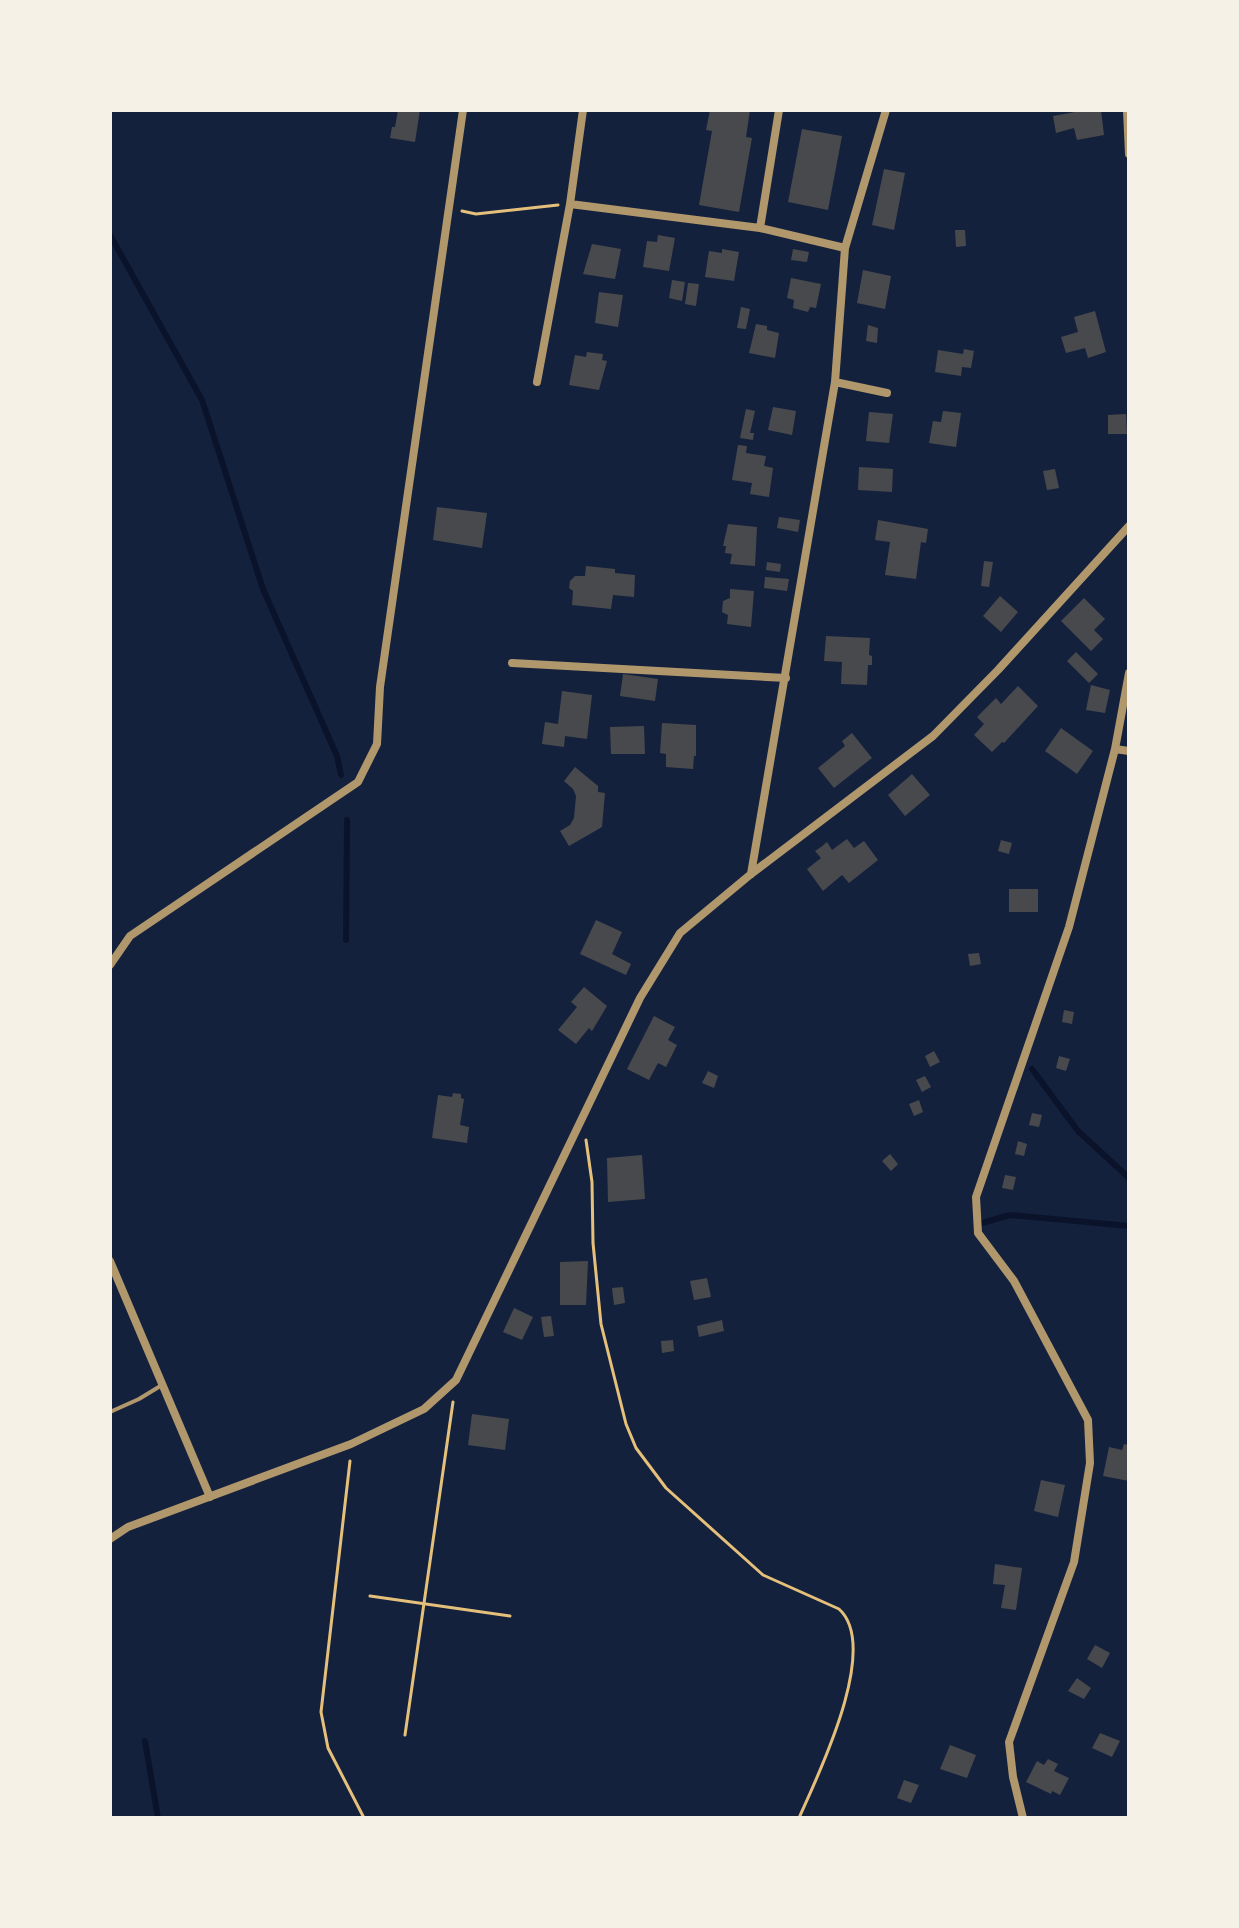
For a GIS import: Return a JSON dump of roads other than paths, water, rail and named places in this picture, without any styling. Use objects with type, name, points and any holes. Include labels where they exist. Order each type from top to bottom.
[{"type":"street","points":[[110,965],[130,936],[358,782],[377,744],[380,687],[463,110]]},
{"type":"street","points":[[537,382],[570,204],[583,110]]},
{"type":"street","points":[[760,228],[779,110]]},
{"type":"street","points":[[751,874],[835,382],[845,248],[886,110]]},
{"type":"street","points":[[1127,110],[1129,154]]},
{"type":"street","points":[[570,204],[760,228],[845,248]]},
{"type":"street","points":[[835,382],[887,393]]},
{"type":"street","points":[[110,1539],[128,1527],[351,1444],[424,1409],[456,1380],[640,998],[680,933],[751,874],[933,736],[998,670],[1129,526]]},
{"type":"street","points":[[512,663],[786,678]]},
{"type":"street","points":[[1023,1818],[1013,1777],[1009,1742],[1074,1562],[1090,1463],[1088,1420],[1014,1281],[978,1233],[976,1197],[1069,927],[1115,749],[1129,673]]},
{"type":"street","points":[[1115,749],[1129,751]]},
{"type":"street","points":[[110,1261],[210,1497]]},
{"type":"lane","points":[[110,1412],[162,1385]]},
{"type":"waterway","points":[[110,235],[202,400],[263,589],[337,756],[341,775]]},
{"type":"waterway","points":[[346,940],[347,820]]},
{"type":"waterway","points":[[1032,1069],[1078,1131],[1129,1178]]},
{"type":"waterway","points":[[982,1223],[1010,1215],[1129,1226]]},
{"type":"waterway","points":[[145,1741],[158,1818]]}]
